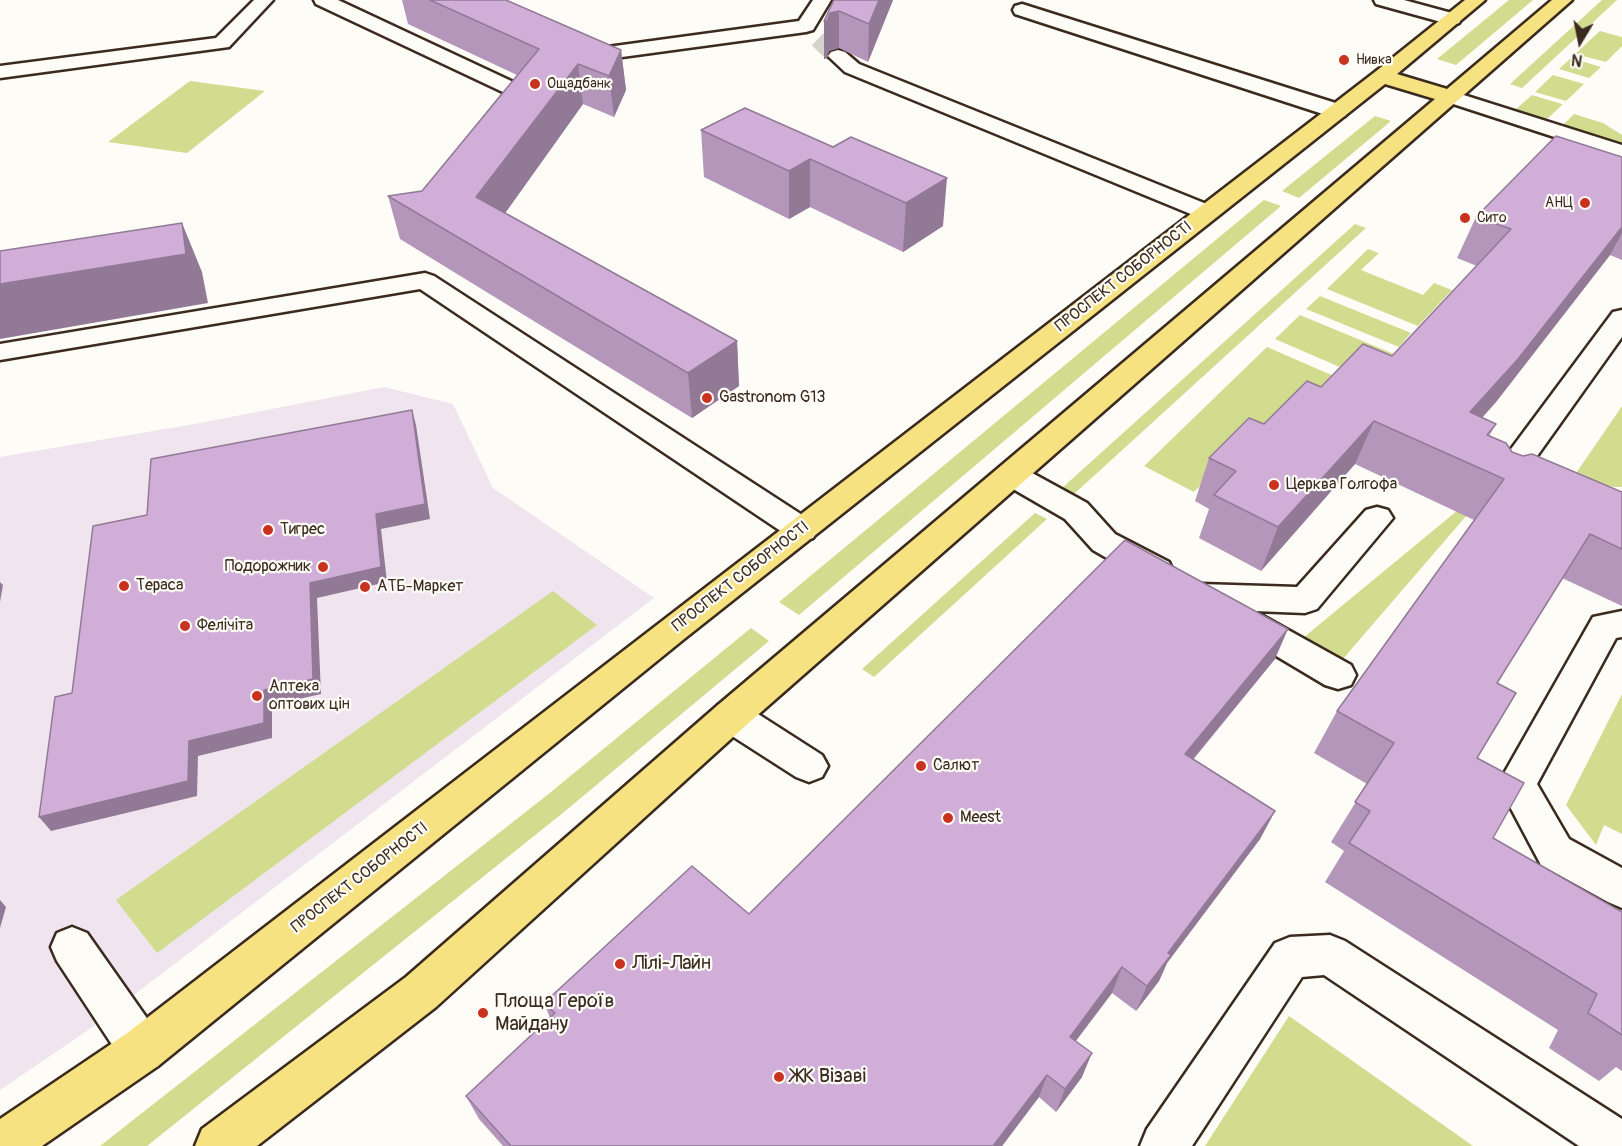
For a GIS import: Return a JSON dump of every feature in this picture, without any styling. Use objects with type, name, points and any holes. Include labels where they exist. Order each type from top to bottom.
[{"type":"main road","name":"ПРОСПЕКТ СОБОРНОСТІ","points":[[1,1146],[142,1050],[1476,0]]},
{"type":"main road","points":[[219,1146],[421,992],[731,716],[1563,0]]},
{"type":"main road","points":[[1382,76],[1450,98]]},
{"type":"street","points":[[0,72],[222,43],[264,0]]},
{"type":"street","points":[[323,0],[517,91],[481,138]]},
{"type":"street","points":[[1383,0],[1452,19]]},
{"type":"street","points":[[600,54],[813,32],[813,4]]},
{"type":"street","points":[[1022,10],[1337,111]]},
{"type":"street","points":[[838,56],[852,68],[1206,212]]},
{"type":"street","points":[[1450,98],[1622,152]]},
{"type":"street","points":[[0,352],[425,281],[802,530]]},
{"type":"street","points":[[1499,487],[1622,318]]},
{"type":"street","points":[[1012,476],[1076,511],[1104,542],[1338,675]]},
{"type":"street","points":[[1201,596],[1305,600],[1377,518]]},
{"type":"street","points":[[1622,624],[1605,626],[1517,784],[1555,852],[1622,889]]},
{"type":"street","points":[[731,716],[809,766]]},
{"type":"street","points":[[72,947],[142,1050]]},
{"type":"street","points":[[1164,1146],[1290,957],[1330,955],[1620,1146]]},
{"type":"shaded area","points":[[384,387],[453,404],[493,488],[654,598],[84,1033],[0,1090],[0,457],[200,423]]},
{"type":"green space","points":[[1509,0],[1533,0],[1456,65],[1437,59]]},
{"type":"green space","points":[[1602,0],[1617,0],[1522,88],[1510,84]]},
{"type":"green space","points":[[1600,31],[1622,37],[1622,46],[1606,62],[1575,54]]},
{"type":"green space","points":[[1571,58],[1601,67],[1589,78],[1559,69]]},
{"type":"green space","points":[[1553,75],[1584,84],[1566,101],[1535,92]]},
{"type":"green space","points":[[190,81],[265,91],[187,153],[108,142]]},
{"type":"green space","points":[[1532,95],[1563,104],[1546,120],[1515,110]]},
{"type":"green space","points":[[1574,114],[1603,123],[1622,135],[1622,144],[1563,125]]},
{"type":"green space","points":[[1375,116],[1391,121],[1299,198],[1282,191]]},
{"type":"green space","points":[[1264,200],[1281,206],[799,615],[779,602]]},
{"type":"green space","points":[[1355,224],[1366,228],[1074,494],[1062,488]]},
{"type":"green space","points":[[1368,249],[1379,253],[1361,270],[1423,295],[1434,283],[1452,290],[1418,326],[1327,289]]},
{"type":"green space","points":[[1320,296],[1411,333],[1399,347],[1306,309]]},
{"type":"green space","points":[[1300,315],[1394,354],[1370,380],[1275,339]]},
{"type":"green space","points":[[1267,347],[1343,380],[1231,454],[1194,492],[1144,466]]},
{"type":"green space","points":[[1622,406],[1622,487],[1568,485]]},
{"type":"green space","points":[[1458,510],[1467,515],[1342,660],[1303,638]]},
{"type":"green space","points":[[1035,513],[1047,519],[874,677],[862,669]]},
{"type":"green space","points":[[553,591],[597,625],[157,953],[116,900]]},
{"type":"green space","points":[[751,628],[769,641],[564,812],[147,1146],[100,1146],[546,796]]},
{"type":"green space","points":[[1622,694],[1622,834],[1604,825],[1596,845],[1566,805]]},
{"type":"green space","points":[[1289,1016],[1364,1069],[1473,1146],[1205,1146]]},
{"type":"building","points":[[430,0],[506,0],[621,50],[609,76],[578,64],[476,197],[737,341],[688,373],[388,196],[422,191],[539,49]]},
{"type":"building","points":[[834,0],[879,0],[869,24],[839,11],[830,13],[827,21],[824,21]]},
{"type":"building","points":[[745,108],[833,147],[851,137],[947,178],[906,203],[810,159],[789,171],[701,130]]},
{"type":"building","points":[[1556,136],[1622,157],[1622,227],[1518,359],[1470,412],[1496,424],[1487,435],[1506,443],[1512,452],[1523,456],[1532,454],[1622,492],[1622,549],[1590,534],[1497,683],[1516,693],[1477,758],[1524,783],[1493,838],[1622,912],[1622,1035],[1588,1013],[1597,994],[1349,843],[1370,811],[1355,802],[1394,743],[1337,711],[1504,479],[1374,421],[1278,527],[1214,495],[1236,471],[1209,458],[1249,418],[1264,424],[1307,381],[1321,387],[1363,344],[1392,356],[1511,229],[1476,217]]},
{"type":"building","points":[[182,223],[186,254],[0,284],[0,251]]},
{"type":"building","points":[[412,410],[425,504],[376,514],[381,567],[310,583],[313,679],[264,690],[264,723],[189,741],[188,781],[39,817],[55,697],[72,693],[93,526],[147,515],[151,459]]},
{"type":"building","points":[[1125,540],[1288,629],[1185,754],[1275,811],[1168,953],[1171,955],[1147,986],[1122,967],[1070,1037],[1092,1053],[1065,1089],[1047,1075],[993,1146],[511,1146],[466,1096],[555,1013],[544,1003],[692,866],[749,914]]},
{"type":"tunnel","points":[[819,38],[838,56]]},
{"type":"place","name":"Нивка","points":[[1344,60]]},
{"type":"place","name":"Ощадбанк","points":[[535,84]]},
{"type":"place","name":"АНЦ","points":[[1585,203]]},
{"type":"place","name":"Сито","points":[[1465,218]]},
{"type":"place","name":"Gastronom G13","points":[[707,398]]},
{"type":"place","name":"Церква Голгофа","points":[[1274,485]]},
{"type":"place","name":"Тигрес","points":[[268,530]]},
{"type":"place","name":"Подорожник","points":[[323,567]]},
{"type":"place","name":"Тераса","points":[[124,586]]},
{"type":"place","name":"АТБ-Маркет","points":[[365,587]]},
{"type":"place","name":"Фелічіта","points":[[185,626]]},
{"type":"place","name":"Аптека оптових цін","points":[[257,696]]},
{"type":"place","name":"Салют","points":[[921,766]]},
{"type":"place","name":"Meest","points":[[948,818]]},
{"type":"place","name":"Лілі-Лайн","points":[[620,964]]},
{"type":"place","name":"Площа Героїв Майдану","points":[[483,1013]]},
{"type":"place","name":"ЖК Візаві","points":[[779,1077]]}]
